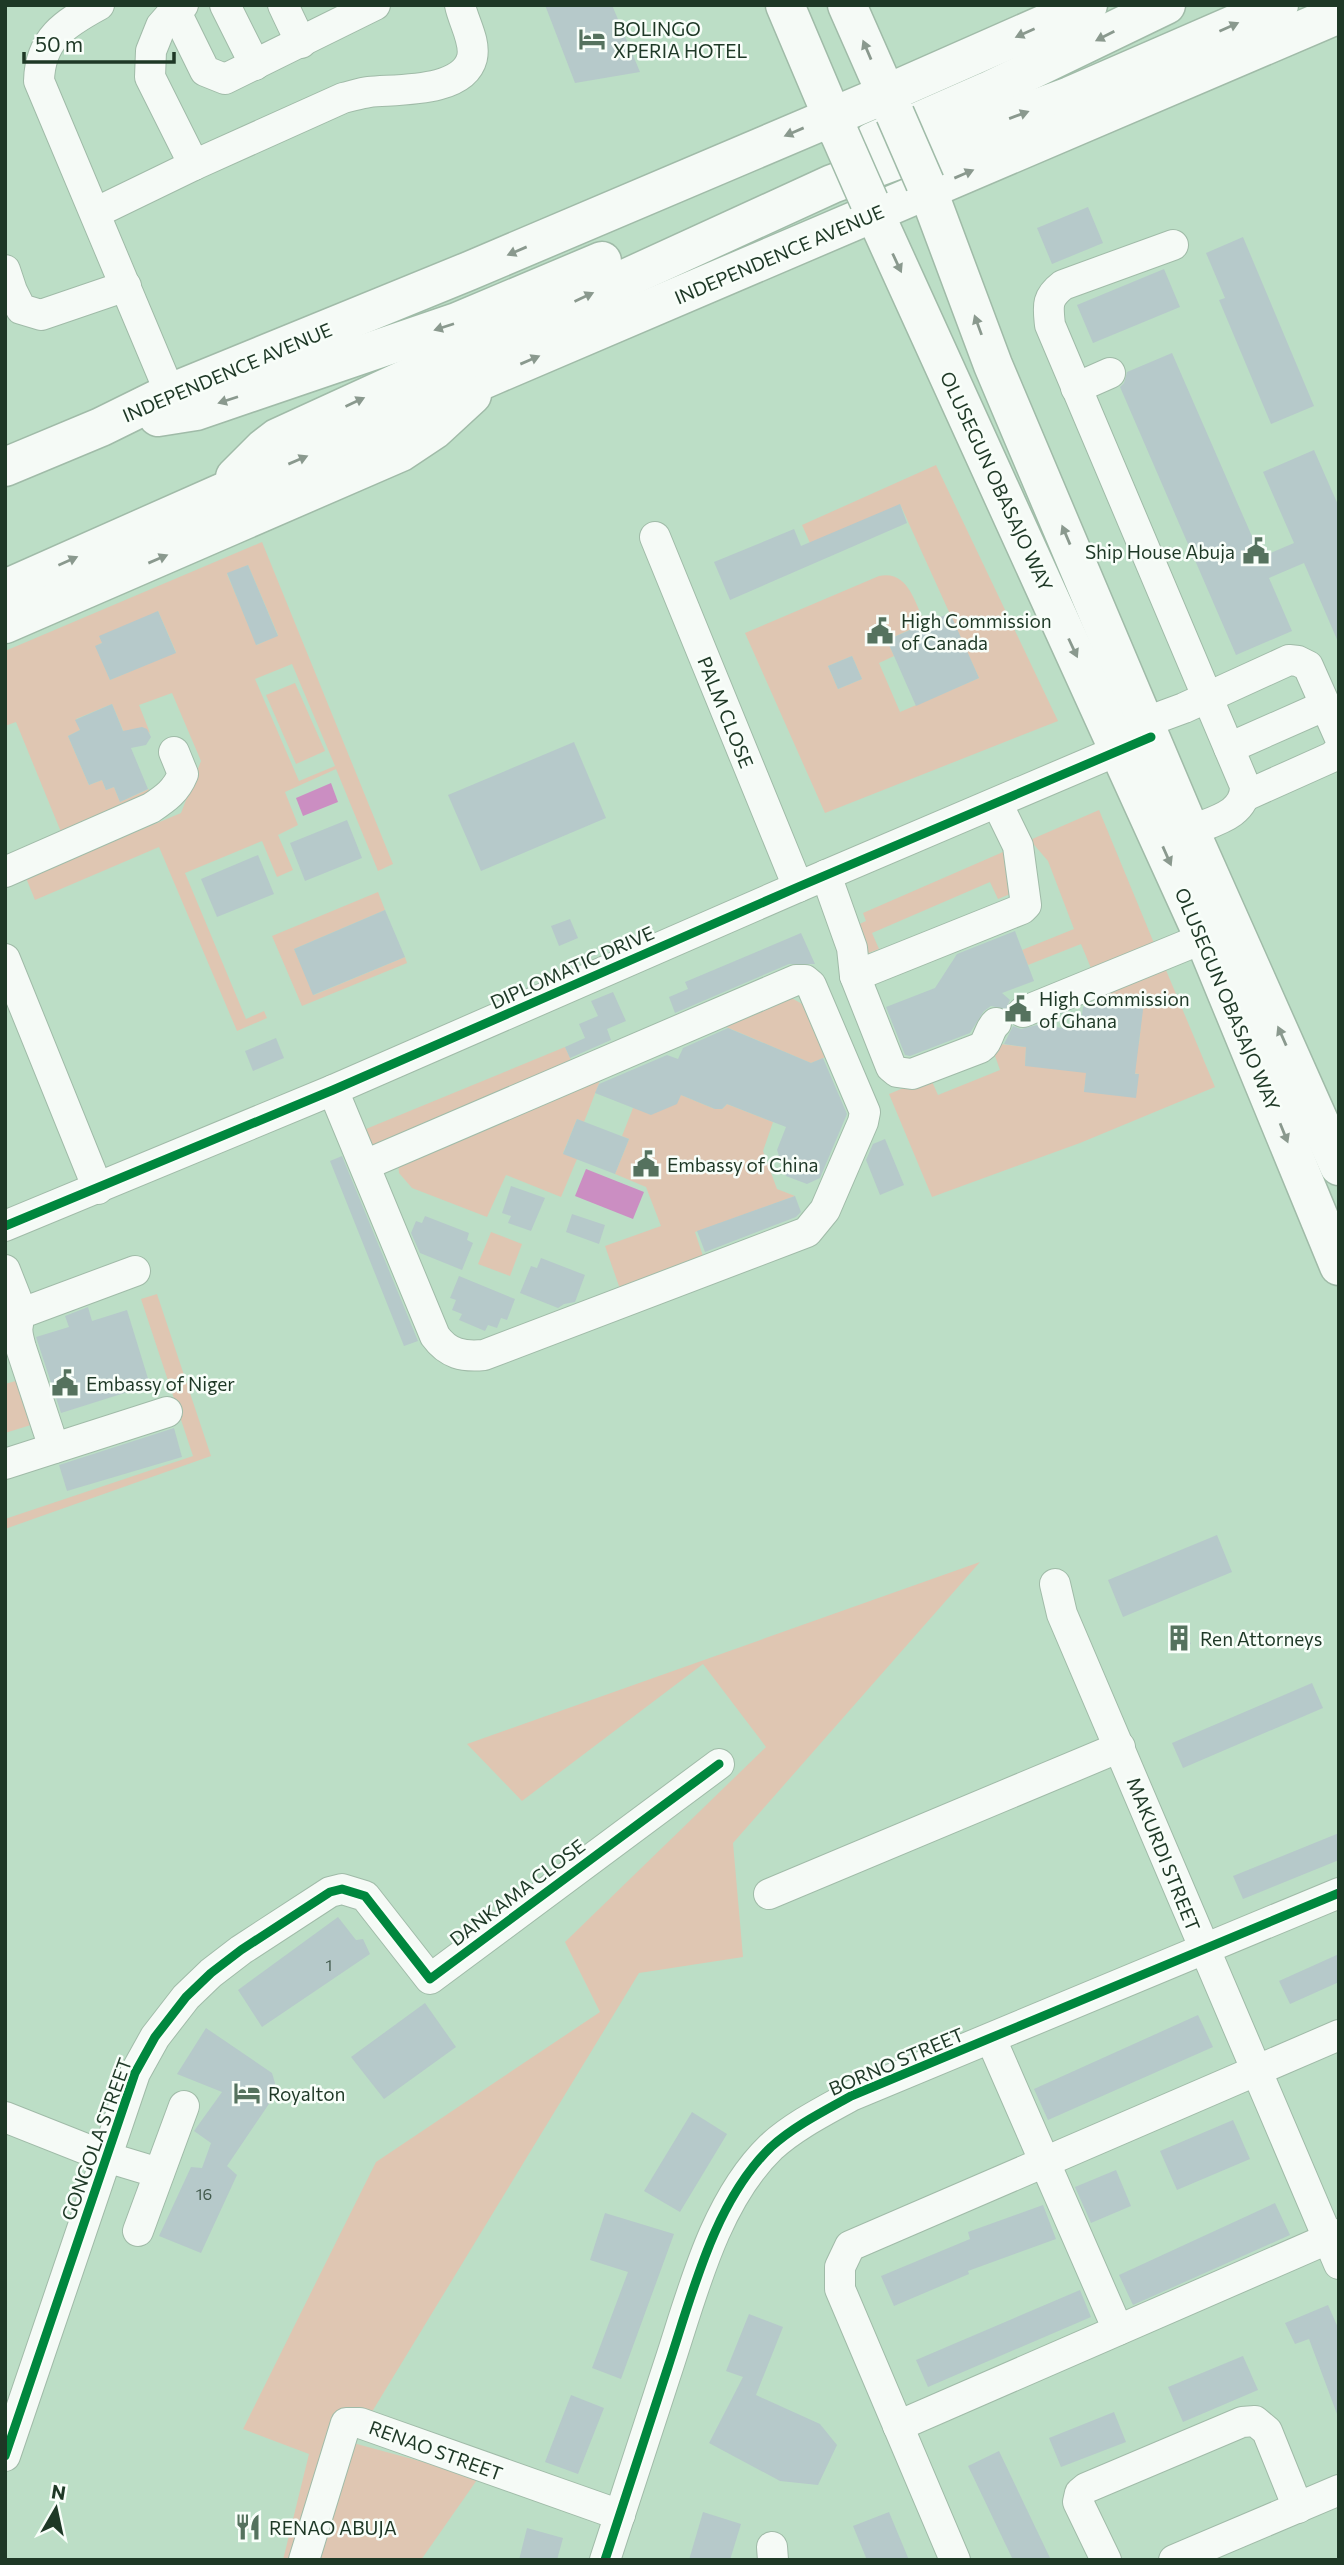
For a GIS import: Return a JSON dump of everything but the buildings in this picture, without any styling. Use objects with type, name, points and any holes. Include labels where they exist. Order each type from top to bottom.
[{"type":"main road","name":"OLUSEGUN OBASAJO WAY","points":[[785,5],[872,208],[952,382],[1190,831],[1339,1266]]},
{"type":"main road","name":"OLUSEGUN OBASAJO WAY","points":[[847,5],[927,186],[993,365],[1139,736],[1204,938],[1251,1007],[1334,1143]]},
{"type":"main road","name":"INDEPENDENCE AVENUE","points":[[5,467],[101,427],[170,393],[890,104],[1088,5]]},
{"type":"main road","name":"INDEPENDENCE AVENUE","points":[[101,427],[196,411],[457,322],[988,91],[1166,5]]},
{"type":"main road","name":"INDEPENDENCE AVENUE","points":[[219,494],[264,448],[290,432],[832,184],[1070,96],[1279,5]]},
{"type":"main road","name":"INDEPENDENCE AVENUE","points":[[5,589],[872,208],[1339,14]]},
{"type":"main road","points":[[952,382],[993,365]]},
{"type":"main road","points":[[5,624],[401,452],[434,430],[494,375]]},
{"type":"street","points":[[99,5],[65,26],[48,44],[40,61],[39,81],[170,393]]},
{"type":"street","points":[[225,5],[255,65]]},
{"type":"street","points":[[283,5],[301,43]]},
{"type":"street","points":[[95,213],[343,98],[367,92],[428,88],[446,82],[463,72],[472,58],[471,43],[460,5]]},
{"type":"street","points":[[194,165],[150,77],[151,51],[161,26],[179,7],[205,71],[225,79],[301,43],[356,10]]},
{"type":"street","points":[[1173,245],[1063,285],[1052,293],[1048,307],[1050,325],[1245,786],[1241,806],[1190,831]]},
{"type":"street","points":[[5,270],[21,309],[41,315],[125,286]]},
{"type":"street","points":[[1076,388],[1110,373]]},
{"type":"street","name":"PALM CLOSE","points":[[654,537],[797,887]]},
{"type":"street","name":"DIPLOMATIC DRIVE","points":[[5,1226],[333,1090],[797,887],[997,803],[1139,736],[1206,697],[1289,660],[1308,666],[1324,706]]},
{"type":"street","points":[[1229,748],[1324,706],[1339,736]]},
{"type":"street","points":[[1245,796],[1332,757],[1339,751]]},
{"type":"street","points":[[5,872],[162,801],[175,790],[183,774],[174,752]]},
{"type":"street","points":[[855,976],[1022,909],[1026,905],[1018,846],[997,803]]},
{"type":"street","points":[[826,875],[852,948],[855,976],[891,1067],[897,1072],[912,1074],[980,1048],[984,1046],[990,1029],[996,1023]]},
{"type":"street","points":[[1023,1012],[1204,938]]},
{"type":"street","points":[[8,973],[97,1189]]},
{"type":"street","points":[[333,1090],[435,1336],[444,1348],[456,1354],[470,1356],[484,1355],[807,1232],[825,1210],[865,1112],[811,985],[805,980],[796,980],[365,1165]]},
{"type":"street","points":[[5,1270],[22,1313]]},
{"type":"street","points":[[54,1448],[16,1332],[17,1322],[22,1313],[135,1271]]},
{"type":"street","points":[[5,1464],[167,1412]]},
{"type":"street","name":"MAKURDI STREET","points":[[1055,1584],[1062,1614],[1204,1951],[1335,2246]]},
{"type":"street","points":[[769,1894],[1120,1747]]},
{"type":"street","name":"DANKAMA CLOSE","points":[[354,1891],[365,1896],[430,1979],[719,1763]]},
{"type":"street","name":"GONGOLA STREET","points":[[5,2456],[12,2414],[135,2073],[155,2037],[186,1997],[241,1950],[319,1898],[342,1889],[354,1891]]},
{"type":"street","name":"BORNO STREET","points":[[605,2560],[697,2279],[720,2220],[742,2184],[771,2147],[805,2122],[851,2096],[1339,1893]]},
{"type":"street","points":[[955,2560],[840,2289],[841,2267],[850,2246],[1339,2035]]},
{"type":"street","points":[[991,2039],[1118,2330]]},
{"type":"street","points":[[138,2231],[184,2106]]},
{"type":"street","points":[[5,2117],[106,2157],[159,2173]]},
{"type":"street","points":[[898,2426],[1118,2330],[1335,2246]]},
{"type":"street","points":[[1106,2560],[1078,2502],[1080,2493],[1241,2422],[1255,2421],[1267,2431],[1298,2508]]},
{"type":"street","name":"RENAO STREET","points":[[304,2560],[346,2423],[360,2423],[620,2515]]},
{"type":"street","points":[[1174,2560],[1339,2490]]},
{"type":"shaded area","points":[[936,465],[1058,721],[825,813],[745,633],[879,576],[889,575],[903,582],[909,589],[925,623],[887,640],[894,656],[879,663],[900,712],[979,678],[900,504],[818,561],[802,525]],"holes":[[[852,656],[862,679],[838,689],[828,666]]]},
{"type":"shaded area","points":[[262,542],[393,864],[378,871],[336,769],[285,792],[298,825],[278,835],[293,870],[277,877],[262,841],[185,873],[246,1019],[264,1011],[267,1018],[237,1031],[159,847],[35,900],[26,878],[181,813],[201,761],[172,693],[139,705],[150,733],[142,727],[126,737],[112,704],[76,719],[80,730],[68,736],[89,785],[102,780],[106,790],[114,787],[120,802],[149,789],[146,799],[61,832],[16,722],[5,726],[5,651]],"holes":[[[248,565],[278,635],[257,645],[227,574]],[[158,611],[176,652],[110,680],[96,646]],[[292,664],[335,766],[299,781],[255,679]]]},
{"type":"shaded area","points":[[295,683],[325,751],[296,764],[266,695]]},
{"type":"shaded area","points":[[331,783],[338,802],[303,816],[296,798]]},
{"type":"shaded area","points":[[1099,810],[1156,948],[1093,973],[1081,944],[1028,965],[1022,950],[1074,929],[1048,861],[1030,840]]},
{"type":"shaded area","points":[[1003,852],[1013,869],[1015,892],[998,899],[990,882],[872,933],[879,949],[866,954],[855,926],[866,921],[863,913]]},
{"type":"shaded area","points":[[378,892],[385,910],[294,949],[314,995],[405,957],[407,963],[302,1006],[272,936]]},
{"type":"shaded area","points":[[1163,963],[1215,1087],[1080,1143],[932,1197],[889,1094],[930,1077],[938,1095],[1000,1070],[994,1053],[999,1044],[1026,1047],[1025,1066],[1086,1039],[1139,1044],[1143,1002],[1084,995]],"holes":[[[1087,1068],[1139,1074],[1084,1092]]]},
{"type":"shaded area","points":[[788,996],[811,1009],[831,1055],[811,1063],[719,1024]]},
{"type":"shaded area","points":[[565,1047],[575,1069],[384,1149],[365,1141],[361,1131]]},
{"type":"shaded area","points":[[603,1073],[584,1122],[577,1119],[563,1153],[577,1159],[561,1197],[506,1175],[487,1217],[412,1188],[399,1173],[398,1163]]},
{"type":"shaded area","points":[[681,1095],[715,1109],[722,1109],[727,1104],[773,1122],[763,1151],[777,1189],[795,1196],[695,1232],[704,1259],[620,1289],[605,1246],[661,1226],[646,1187],[615,1174],[629,1139],[622,1136],[633,1108]]},
{"type":"shaded area","points":[[586,1169],[644,1192],[633,1219],[575,1196]]},
{"type":"shaded area","points":[[491,1232],[522,1244],[510,1276],[478,1264]]},
{"type":"shaded area","points":[[157,1294],[211,1456],[5,1529],[5,1519],[193,1456],[141,1299]]},
{"type":"shaded area","points":[[19,1380],[34,1424],[5,1433],[5,1384]]},
{"type":"shaded area","points":[[980,1562],[733,1843],[743,1957],[639,1973],[353,2443],[479,2477],[421,2560],[283,2560],[309,2454],[243,2429],[376,2162],[600,2012],[565,1942],[766,1747],[703,1664],[522,1801],[467,1744]]},
{"type":"cycle path","points":[[5,1226],[333,1090],[798,887],[1151,737]]},
{"type":"cycle path","points":[[5,2456],[135,2073],[155,2037],[186,1997],[241,1950],[330,1892],[342,1889],[365,1896],[430,1979],[719,1764]]},
{"type":"cycle path","points":[[605,2560],[707,2251],[734,2194],[751,2169],[771,2147],[799,2126],[851,2096],[1339,1893]]},
{"type":"place","name":"BOLINGO XPERIA HOTEL","points":[[592,39]]},
{"type":"place","name":"Ship House Abuja","points":[[1256,551]]},
{"type":"place","name":"High Commission of Canada","points":[[880,631]]},
{"type":"place","name":"High Commission of Ghana","points":[[1018,1009]]},
{"type":"place","name":"Embassy of China","points":[[646,1164]]},
{"type":"place","name":"Embassy of Niger","points":[[65,1383]]},
{"type":"place","name":"Ren Attorneys","points":[[1179,1638]]},
{"type":"place","name":"Royalton","points":[[247,2093]]},
{"type":"place","name":"RENAO ABUJA","points":[[248,2527]]}]
